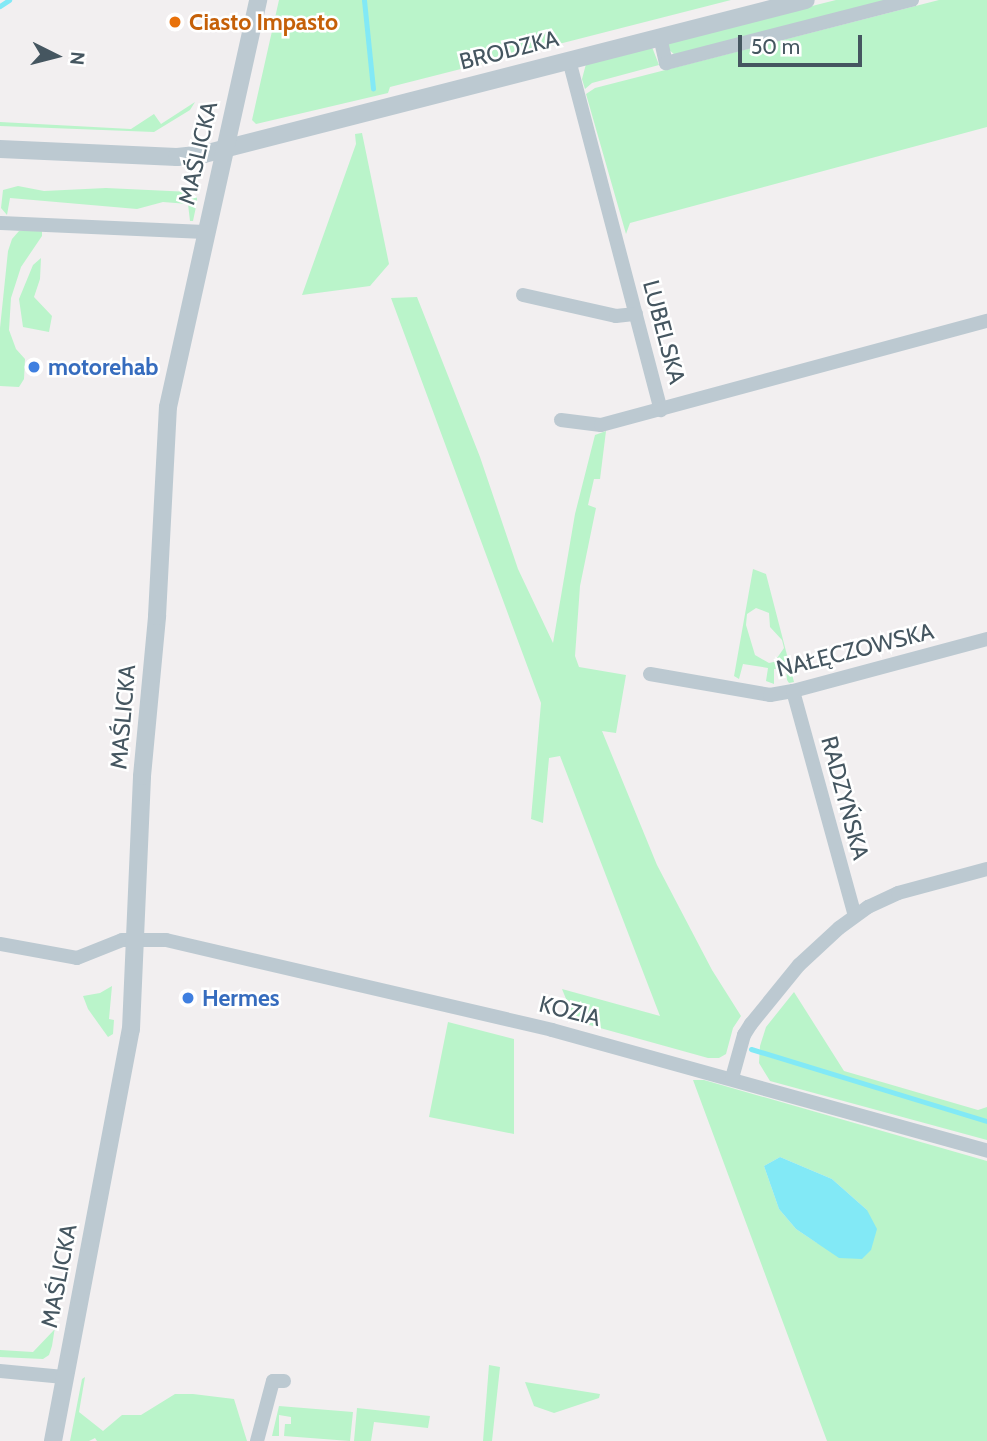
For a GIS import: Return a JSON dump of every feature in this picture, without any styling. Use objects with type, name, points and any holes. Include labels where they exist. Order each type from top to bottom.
[{"type":"street","name":"MAŚLICKA","points":[[53,1441],[129,1045],[137,939],[142,776],[157,616],[165,433],[172,385],[258,0]]},
{"type":"street","name":"BRODZKA","points":[[0,149],[177,157],[224,149],[806,0]]},
{"type":"street","points":[[660,37],[666,63],[912,0]]},
{"type":"street","name":"LUBELSKA","points":[[569,60],[661,410],[987,321]]},
{"type":"street","points":[[1,223],[205,232]]},
{"type":"street","points":[[523,295],[616,316],[636,314]]},
{"type":"street","points":[[561,420],[601,425],[661,410]]},
{"type":"street","name":"NAŁĘCZOWSKA","points":[[650,674],[770,695],[987,639]]},
{"type":"street","name":"RADZYŃSKA","points":[[793,691],[855,916]]},
{"type":"street","points":[[732,1078],[744,1035],[751,1024],[799,965],[855,916],[898,893],[987,869]]},
{"type":"street","name":"KOZIA","points":[[0,944],[78,958],[103,946],[137,939],[166,940],[477,1012],[732,1078],[987,1151]]},
{"type":"street","points":[[0,1371],[64,1377]]},
{"type":"street","points":[[257,1441],[273,1381],[284,1381]]},
{"type":"green space","points":[[279,0],[731,0],[390,87],[388,93],[256,124],[252,120]]},
{"type":"green space","points":[[836,0],[890,0],[675,55],[668,49],[669,42]]},
{"type":"green space","points":[[939,0],[987,0],[987,127],[630,223],[626,234],[586,94],[595,88]]},
{"type":"green space","points":[[652,47],[659,65],[592,83],[585,89],[582,79],[586,64]]},
{"type":"green space","points":[[195,102],[190,110],[154,132],[0,126],[0,122],[131,129],[154,114],[161,124]]},
{"type":"green space","points":[[362,133],[389,264],[370,286],[302,295],[356,144],[355,134]]},
{"type":"green space","points":[[18,186],[44,191],[106,188],[191,192],[197,197],[197,202],[193,221],[190,221],[188,204],[163,202],[137,209],[10,198],[7,215],[1,208],[3,190]]},
{"type":"green space","points":[[19,231],[42,231],[42,236],[21,267],[11,298],[9,330],[16,349],[25,359],[24,379],[19,387],[0,386],[0,328],[8,251],[12,239]]},
{"type":"green space","points":[[41,258],[40,279],[34,297],[52,316],[49,332],[23,327],[19,299],[33,265]]},
{"type":"green space","points":[[417,297],[480,457],[518,569],[553,643],[575,514],[595,435],[606,431],[600,479],[594,479],[588,505],[596,508],[580,586],[575,656],[579,667],[626,675],[616,733],[602,731],[657,865],[712,970],[741,1016],[733,1028],[726,1054],[719,1058],[708,1058],[575,1021],[562,989],[660,1016],[560,756],[549,758],[543,823],[531,819],[541,703],[391,298]]},
{"type":"green space","points":[[753,569],[766,574],[794,682],[789,683],[787,680],[786,668],[774,669],[774,684],[766,681],[768,668],[743,664],[739,679],[734,676]],"holes":[[[756,608],[769,613],[770,627],[782,640],[784,648],[777,658],[778,661],[769,663],[755,655],[746,625],[747,614]]]},
{"type":"green space","points":[[112,986],[109,1019],[114,1020],[113,1034],[108,1037],[88,1009],[83,996],[100,993]]},
{"type":"green space","points":[[794,992],[844,1071],[978,1110],[987,1107],[987,1140],[770,1081],[759,1063],[760,1046],[766,1027]]},
{"type":"green space","points":[[448,1022],[514,1039],[514,1134],[429,1117]]},
{"type":"green space","points":[[693,1080],[704,1080],[987,1161],[987,1441],[827,1441]],"holes":[[[780,1157],[832,1179],[867,1210],[817,1243],[796,1229],[779,1209],[764,1166]]]},
{"type":"green space","points":[[58,1308],[52,1346],[49,1355],[43,1359],[0,1357],[0,1350],[33,1352],[54,1330]]},
{"type":"green space","points":[[489,1365],[500,1367],[492,1441],[483,1441]]},
{"type":"green space","points":[[85,1377],[79,1412],[103,1431],[122,1415],[141,1415],[175,1394],[193,1394],[234,1399],[247,1441],[97,1441],[95,1438],[89,1441],[70,1441],[82,1379]]},
{"type":"green space","points":[[525,1382],[600,1394],[599,1398],[554,1413],[534,1406]]},
{"type":"green space","points":[[279,1406],[353,1412],[350,1441],[284,1436],[285,1424],[291,1424],[291,1417],[279,1415],[279,1436],[272,1436]]},
{"type":"green space","points":[[357,1408],[430,1416],[428,1428],[374,1422],[371,1441],[354,1441]]},
{"type":"water","points":[[780,1157],[832,1179],[867,1210],[877,1229],[871,1250],[862,1259],[839,1258],[796,1229],[779,1209],[764,1166]]},
{"type":"waterway","points":[[0,6],[9,0]]},
{"type":"waterway","points":[[364,0],[373,89]]},
{"type":"waterway","points":[[751,1049],[987,1121]]},
{"type":"place","name":"Ciasto Impasto","points":[[175,22]]},
{"type":"place","name":"motorehab","points":[[34,367]]},
{"type":"place","name":"Hermes","points":[[188,998]]}]
